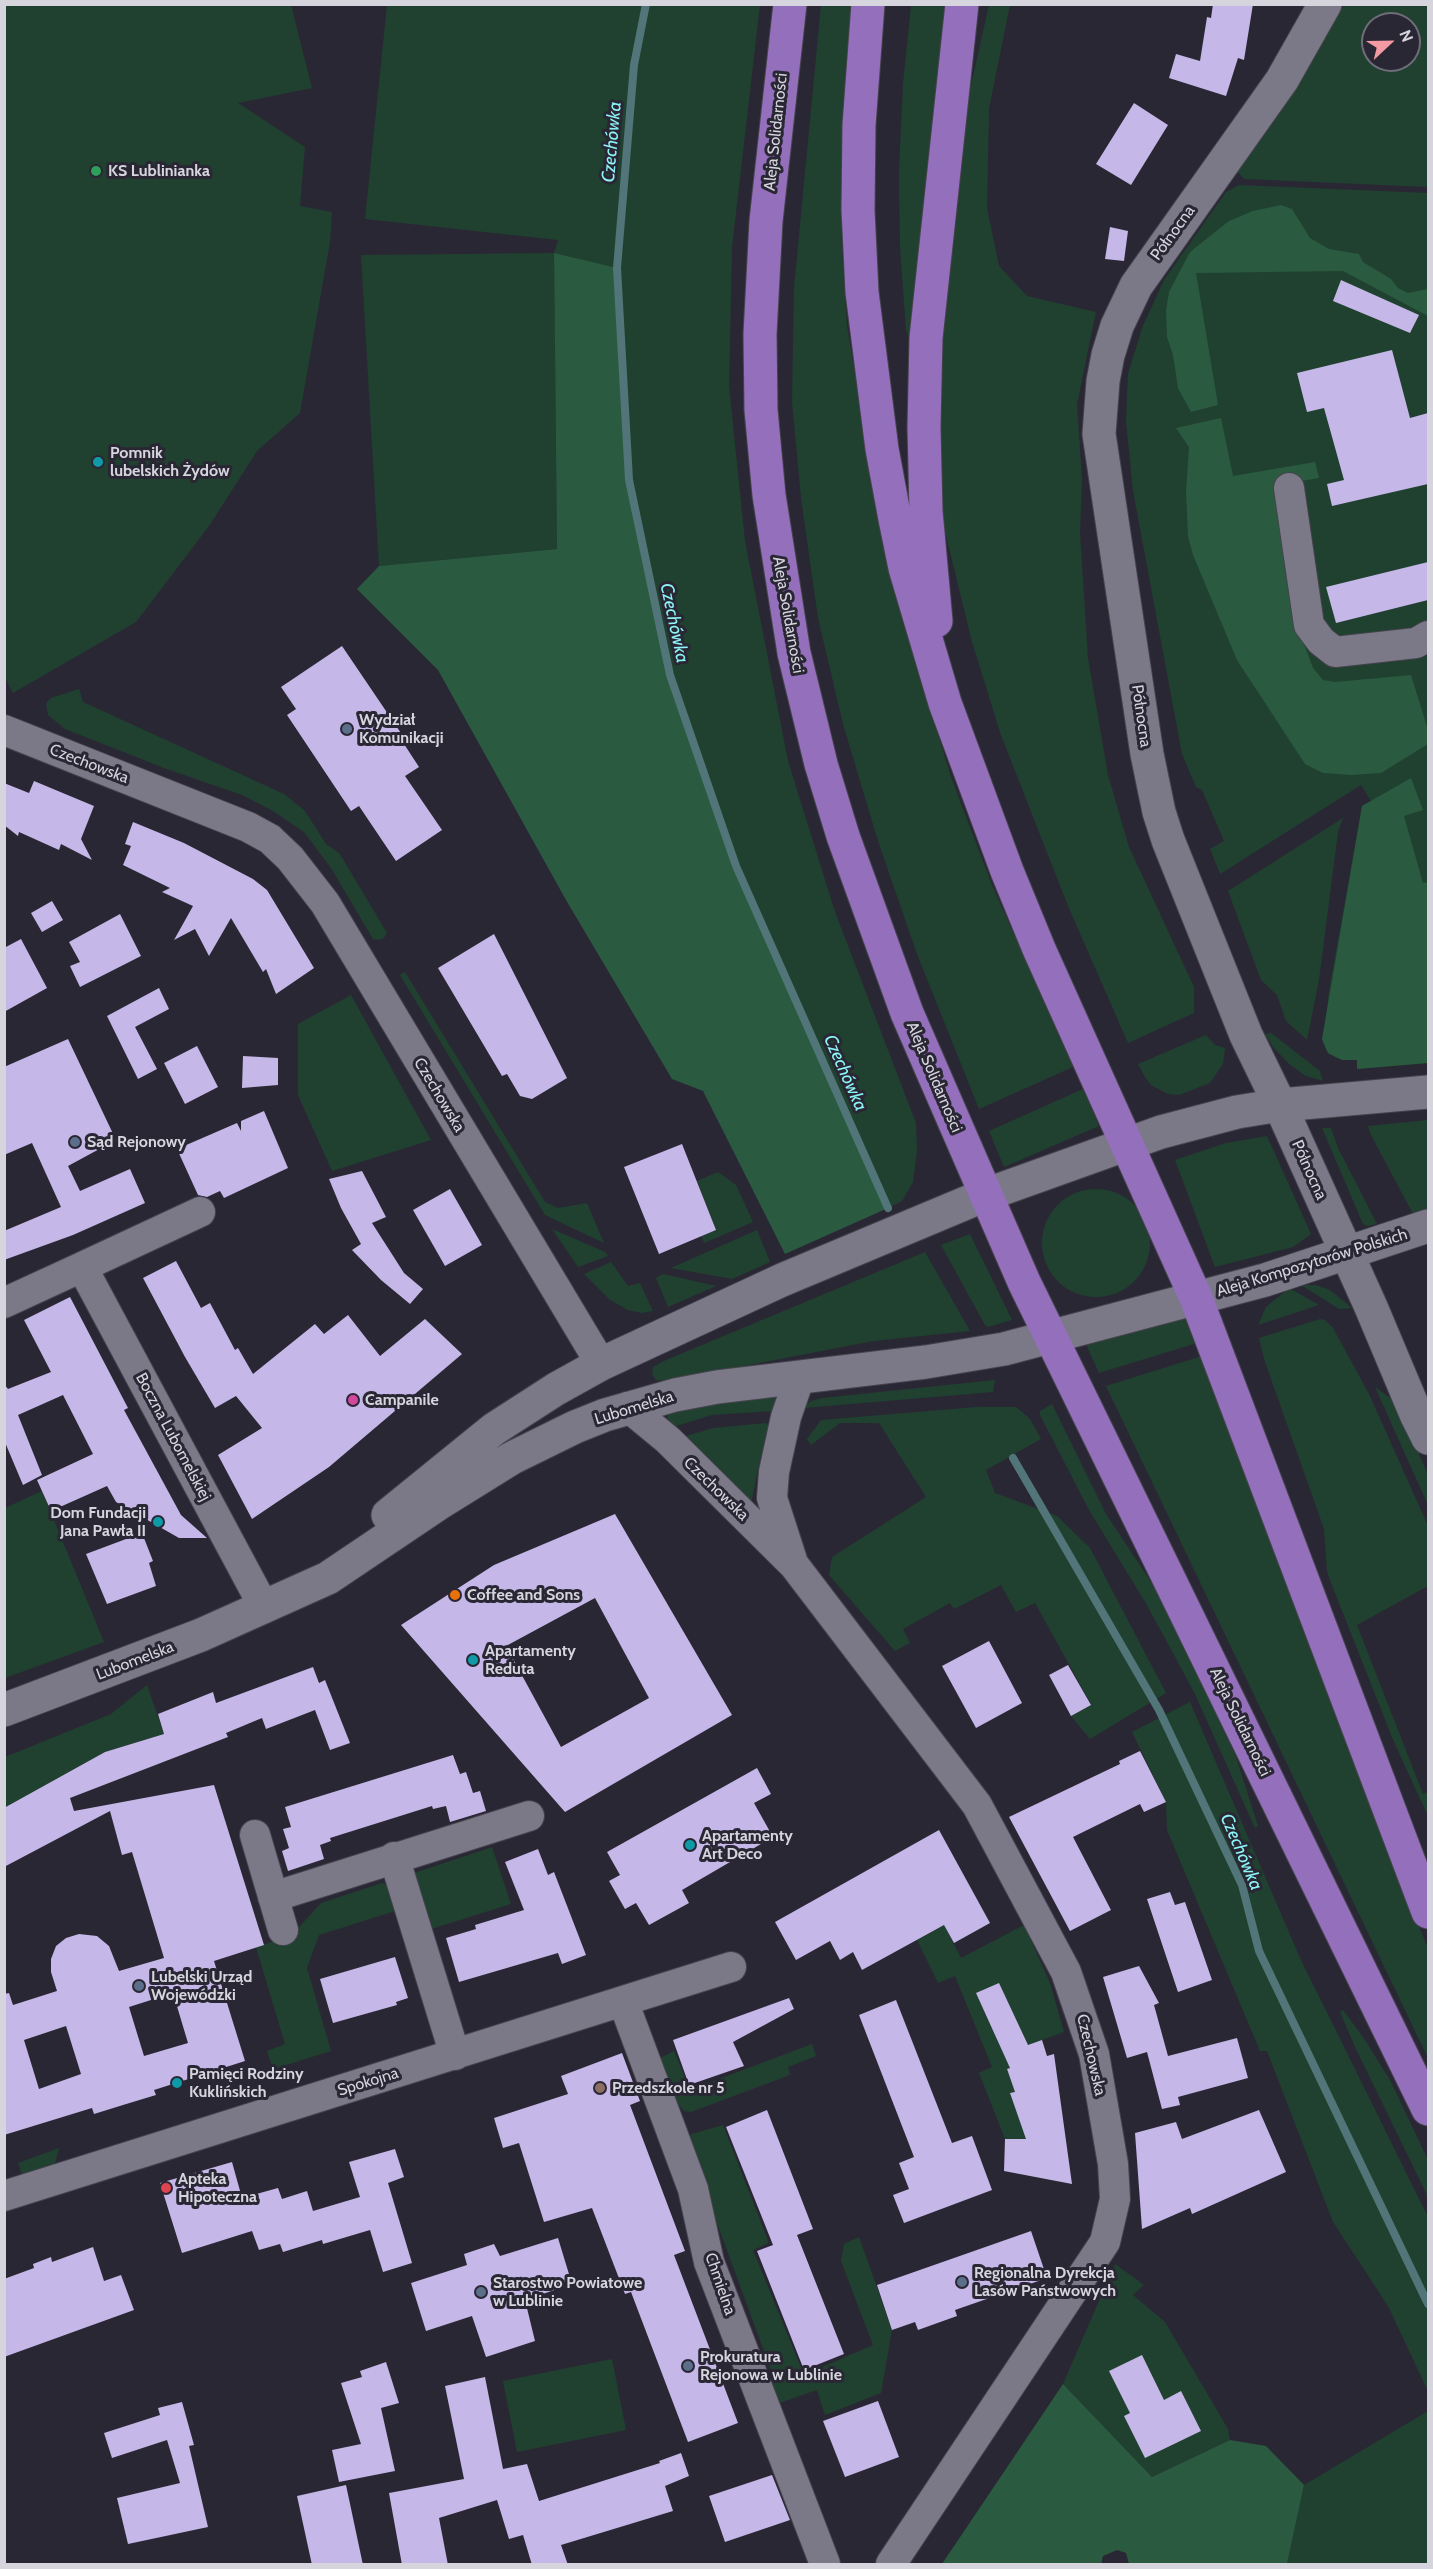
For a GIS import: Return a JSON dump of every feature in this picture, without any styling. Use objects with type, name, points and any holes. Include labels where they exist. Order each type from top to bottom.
[{"type":"main road","name":"Aleja Solidarności","points":[[790,4],[766,222],[760,334],[764,448],[782,584],[794,653],[821,764],[857,879],[907,1013],[985,1195],[1051,1337],[1428,2109]]},
{"type":"main road","points":[[868,4],[859,125],[858,210],[862,292],[882,449],[905,568],[945,703],[1007,872],[1196,1298],[1428,1912]]},
{"type":"main road","points":[[945,703],[926,510],[924,427],[926,349],[963,4]]},
{"type":"street","name":"Północna","points":[[1325,4],[1300,52],[1282,80],[1136,286],[1117,326],[1108,355],[1099,426],[1111,529],[1146,754],[1159,812],[1201,927],[1246,1035],[1280,1105],[1428,1438]]},
{"type":"street","points":[[1289,488],[1310,625],[1321,640],[1335,652],[1416,643],[1428,636]]},
{"type":"street","name":"Czechowska","points":[[4,730],[248,827],[270,839],[290,858],[325,903],[628,1407],[668,1440],[794,1565],[977,1805],[1066,1972],[1094,2054],[1113,2164],[1115,2199],[1106,2242],[891,2565]]},
{"type":"street","points":[[1126,1143],[1192,1123],[1280,1105],[1428,1092]]},
{"type":"street","name":"Lubomelska","points":[[264,1607],[354,1544],[494,1429],[548,1394],[601,1364],[782,1280],[985,1195],[1126,1143]]},
{"type":"street","points":[[4,1304],[200,1212]]},
{"type":"street","name":"Aleja Kompozytorów Polskich","points":[[1051,1337],[1265,1280],[1428,1226]]},
{"type":"street","name":"Boczna Lubomelskiej","points":[[82,1267],[264,1607]]},
{"type":"street","name":"Lubomelska","points":[[4,1710],[201,1635],[328,1578],[438,1504],[512,1458],[575,1427],[628,1407],[717,1387],[967,1356],[1051,1337]]},
{"type":"street","name":"Czechowska","points":[[794,1565],[772,1498],[776,1461],[786,1417],[800,1376]]},
{"type":"street","points":[[273,1897],[529,1816]]},
{"type":"street","points":[[255,1835],[284,1930]]},
{"type":"street","points":[[394,1857],[455,2055]]},
{"type":"street","name":"Spokojna","points":[[4,2196],[731,1967]]},
{"type":"street","name":"Chmielna","points":[[623,2001],[693,2189],[709,2262],[825,2565]]},
{"type":"green space","points":[[4,5],[291,5],[312,88],[238,103],[305,147],[300,206],[332,212],[330,242],[300,413],[257,451],[209,526],[136,622],[13,693],[4,675]]},
{"type":"green space","points":[[387,5],[760,5],[732,247],[729,386],[745,541],[788,761],[835,912],[916,1123],[917,1151],[913,1182],[902,1201],[888,1208],[736,866],[670,675],[629,480],[616,268],[554,254],[557,549],[379,566],[361,255],[554,253],[558,240],[365,219]]},
{"type":"green space","points":[[821,5],[854,5],[843,129],[841,231],[847,326],[875,494],[900,608],[951,777],[992,885],[1073,1067],[979,1109],[917,954],[878,841],[843,724],[818,618],[801,498],[792,402],[794,288]]},
{"type":"green space","points":[[911,5],[948,5],[914,335],[909,337],[906,330],[900,247],[899,171],[903,84]]},
{"type":"green space","points":[[989,5],[1010,5],[989,108],[987,208],[999,266],[1027,296],[1096,312],[1077,404],[1082,479],[1080,533],[1088,658],[1108,775],[1129,847],[1194,987],[1194,1013],[1128,1043],[1068,906],[1001,735],[972,642],[941,515],[936,409],[948,217],[969,94]]},
{"type":"green space","points":[[1344,5],[1428,5],[1428,187],[1245,179],[1235,170],[1293,88]]},
{"type":"green space","points":[[1239,185],[1428,193],[1428,1063],[1357,1069],[1358,1060],[1336,1058],[1328,1053],[1323,1043],[1329,991],[1362,806],[1371,801],[1361,785],[1220,874],[1210,849],[1224,841],[1202,790],[1196,787],[1182,754],[1133,491],[1126,421],[1128,374],[1142,328],[1164,280],[1226,192]]},
{"type":"green space","points":[[1281,205],[1292,209],[1310,238],[1329,249],[1359,254],[1363,262],[1391,279],[1398,288],[1408,293],[1428,289],[1428,316],[1343,271],[1196,273],[1218,405],[1191,412],[1178,388],[1173,355],[1167,337],[1166,311],[1169,292],[1190,252],[1229,221],[1253,211]]},
{"type":"green space","points":[[554,253],[617,268],[629,480],[670,675],[736,866],[888,1208],[785,1254],[703,1091],[672,1079],[566,900],[438,670],[357,589],[379,566],[557,549]]},
{"type":"green space","points":[[1221,418],[1233,476],[1315,462],[1319,478],[1278,485],[1303,641],[1313,668],[1323,680],[1335,682],[1411,675],[1428,730],[1428,744],[1381,773],[1351,775],[1323,773],[1305,764],[1237,660],[1193,555],[1188,536],[1186,492],[1189,447],[1176,428]]},
{"type":"green space","points":[[79,689],[83,702],[284,794],[305,811],[326,844],[339,853],[344,861],[387,933],[384,938],[373,939],[331,868],[304,832],[273,811],[242,795],[164,768],[65,729],[48,715],[46,703],[51,698]]},
{"type":"green space","points":[[1411,778],[1423,810],[1404,816],[1423,883],[1428,882],[1428,1063],[1357,1069],[1357,1060],[1342,1060],[1328,1053],[1322,1039],[1362,806]]},
{"type":"green space","points":[[1343,818],[1338,832],[1319,980],[1307,1040],[1286,1021],[1277,995],[1261,980],[1228,891]]},
{"type":"green space","points":[[405,972],[545,1202],[558,1208],[587,1203],[604,1243],[545,1215],[400,975]]},
{"type":"green space","points":[[351,995],[431,1140],[332,1171],[298,1095],[298,1024]]},
{"type":"green space","points":[[1271,1033],[1320,1071],[1323,1081],[1306,1076],[1289,1064],[1273,1047],[1265,1034]]},
{"type":"green space","points":[[1206,1035],[1215,1045],[1225,1048],[1223,1064],[1210,1083],[1179,1095],[1168,1094],[1151,1085],[1138,1064]]},
{"type":"green space","points":[[1083,1089],[1099,1126],[1004,1167],[989,1131]]},
{"type":"green space","points":[[1428,1120],[1428,1210],[1413,1214],[1368,1126]]},
{"type":"green space","points":[[1322,1128],[1331,1128],[1338,1148],[1377,1224],[1367,1226],[1363,1224]]},
{"type":"green space","points":[[1267,1136],[1311,1234],[1293,1247],[1215,1267],[1175,1160],[1226,1143]]},
{"type":"green space","points":[[718,1172],[736,1185],[753,1222],[704,1243],[701,1236],[716,1230],[697,1181]]},
{"type":"green space","points":[[1096,1189],[1117,1193],[1134,1205],[1146,1222],[1150,1243],[1146,1264],[1134,1281],[1117,1293],[1096,1297],[1075,1293],[1058,1281],[1046,1264],[1042,1243],[1046,1222],[1058,1205],[1075,1193]]},
{"type":"green space","points":[[552,1229],[605,1252],[608,1256],[578,1267]]},
{"type":"green space","points":[[757,1230],[770,1262],[732,1279],[671,1268]]},
{"type":"green space","points":[[970,1234],[1012,1320],[988,1327],[985,1325],[941,1245]]},
{"type":"green space","points":[[925,1252],[970,1331],[873,1341],[667,1381],[656,1380],[652,1374],[653,1367],[666,1360]]},
{"type":"green space","points":[[611,1262],[628,1286],[640,1283],[653,1311],[642,1313],[628,1310],[610,1300],[584,1274]]},
{"type":"green space","points":[[663,1274],[716,1286],[668,1307],[656,1278]]},
{"type":"green space","points":[[1301,1285],[1316,1285],[1330,1290],[1352,1308],[1339,1309]]},
{"type":"green space","points":[[1289,1288],[1319,1305],[1258,1325],[1266,1307]]},
{"type":"green space","points":[[1187,1315],[1197,1343],[1099,1373],[1085,1342]]},
{"type":"green space","points":[[1320,1319],[1325,1320],[1333,1328],[1369,1394],[1428,1526],[1428,1586],[1357,1625],[1423,1794],[1428,1792],[1428,1816],[1394,1742],[1331,1583],[1327,1571],[1324,1529],[1265,1362],[1259,1338]]},
{"type":"green space","points":[[1202,1356],[1389,1856],[1428,1948],[1428,2058],[1106,1386]]},
{"type":"green space","points":[[995,1380],[993,1392],[803,1408],[811,1401],[822,1398]]},
{"type":"green space","points":[[1375,1387],[1397,1403],[1428,1475],[1428,1505]]},
{"type":"green space","points":[[783,1392],[774,1411],[712,1415],[673,1427],[667,1418],[669,1414],[720,1402]]},
{"type":"green space","points":[[1052,1404],[1106,1514],[1159,1594],[1235,1754],[1258,1826],[1255,1828],[1194,1692],[1147,1605],[1089,1510],[1040,1415],[1040,1411]]},
{"type":"green space","points":[[977,1407],[1016,1407],[1030,1419],[1041,1439],[986,1470],[995,1493],[1057,1516],[1090,1548],[1166,1693],[1090,1739],[1071,1716],[1091,1704],[1035,1603],[1016,1612],[1001,1585],[954,1609],[950,1603],[903,1629],[910,1643],[895,1651],[829,1575],[832,1557],[926,1497],[879,1423],[840,1423],[811,1445],[807,1439],[821,1420]]},
{"type":"green space","points":[[766,1423],[769,1426],[751,1504],[683,1437],[713,1428]]},
{"type":"green space","points":[[42,1491],[104,1642],[5,1678],[5,1508]]},
{"type":"green space","points":[[147,1685],[164,1734],[105,1752],[5,1808],[5,1757],[111,1714]]},
{"type":"green space","points":[[1190,1702],[1300,1958],[1428,2217],[1428,2391],[1388,2306],[1333,2222],[1267,2051],[1260,2051],[1167,1830],[1166,1802],[1132,1732]]},
{"type":"green space","points":[[492,1847],[511,1904],[428,1930],[411,1874]]},
{"type":"green space","points":[[382,1883],[387,1885],[395,1911],[319,1935],[307,1968],[331,2051],[273,2069],[267,2051],[285,2044],[256,1947],[291,1936],[321,1903]]},
{"type":"green space","points":[[944,1925],[961,1958],[1024,1925],[1050,1983],[1064,2032],[1042,2040],[1013,2067],[1007,2069],[1015,2092],[1011,2093],[1036,2139],[1005,2139],[979,2073],[992,2067],[955,1976],[938,1983],[917,1940]]},
{"type":"green space","points":[[1343,2010],[1390,2080],[1428,2160],[1428,2197],[1355,2047],[1340,2012]]},
{"type":"green space","points":[[812,2044],[816,2056],[788,2067],[790,2075],[691,2112],[684,2111],[678,2104],[660,2058],[674,2051],[690,2090]]},
{"type":"green space","points":[[723,2125],[769,2243],[753,2250],[804,2375],[873,2345],[841,2261],[844,2244],[859,2237],[892,2330],[881,2393],[825,2415],[817,2390],[779,2403],[771,2383],[771,2370],[685,2136]]},
{"type":"green space","points":[[59,2148],[54,2168],[23,2178],[18,2163]]},
{"type":"green space","points":[[1115,2264],[1144,2285],[1133,2295],[1165,2322],[1228,2429],[1230,2440],[1152,2477],[1063,2384]]},
{"type":"green space","points":[[612,2359],[626,2430],[517,2452],[503,2381]]},
{"type":"green space","points":[[1063,2384],[1152,2477],[1230,2440],[1266,2446],[1304,2485],[1287,2564],[1129,2564],[1126,2553],[1117,2550],[1103,2556],[1101,2564],[942,2564]]},
{"type":"green space","points":[[1428,2411],[1428,2564],[1287,2564],[1304,2485]]},
{"type":"building","points":[[1213,4],[1253,4],[1244,60],[1238,58],[1226,96],[1169,78],[1176,54],[1200,61],[1207,17],[1211,18]]},
{"type":"building","points":[[1134,103],[1168,125],[1131,185],[1096,164]]},
{"type":"building","points":[[1110,227],[1128,231],[1124,261],[1105,259]]},
{"type":"building","points":[[1341,280],[1419,315],[1410,333],[1333,301]]},
{"type":"building","points":[[1392,350],[1410,418],[1428,413],[1428,484],[1332,506],[1327,484],[1344,480],[1324,408],[1307,412],[1297,373]]},
{"type":"building","points":[[1428,562],[1428,600],[1336,623],[1326,587]]},
{"type":"building","name":"Wydział Komunikacji","points":[[342,646],[407,742],[404,744],[419,767],[405,776],[442,830],[396,861],[359,806],[351,811],[287,715],[296,709],[281,687]]},
{"type":"building","points":[[34,781],[94,806],[81,839],[92,860],[61,844],[59,850],[19,832],[18,836],[4,825],[4,783],[29,793]]},
{"type":"building","points":[[133,822],[184,843],[253,879],[267,890],[314,968],[276,994],[266,969],[263,972],[231,918],[209,956],[195,929],[174,940],[193,906],[162,892],[170,888],[123,865],[131,846],[125,844]]},
{"type":"building","points":[[52,901],[63,920],[42,932],[31,913]]},
{"type":"building","points":[[120,914],[141,956],[80,987],[70,966],[80,962],[69,942]]},
{"type":"building","points":[[494,934],[567,1078],[532,1099],[520,1096],[507,1074],[502,1076],[438,968]]},
{"type":"building","points":[[21,939],[47,988],[4,1012],[4,948]]},
{"type":"building","points":[[159,988],[169,1009],[135,1027],[157,1069],[138,1079],[107,1016]]},
{"type":"building","name":"Sąd Rejonowy","points":[[68,1039],[116,1140],[68,1166],[80,1191],[130,1169],[145,1203],[73,1235],[4,1260],[4,1231],[61,1207],[32,1143],[4,1155],[4,1067]]},
{"type":"building","points":[[197,1046],[218,1087],[185,1104],[164,1063]]},
{"type":"building","points":[[243,1056],[278,1058],[278,1085],[242,1088]]},
{"type":"building","points":[[264,1111],[288,1168],[224,1198],[220,1191],[207,1197],[198,1195],[177,1149],[237,1123],[241,1131],[241,1121]]},
{"type":"building","points":[[682,1144],[716,1230],[659,1254],[624,1167]]},
{"type":"building","points":[[362,1171],[386,1217],[372,1223],[404,1273],[423,1289],[410,1304],[381,1280],[352,1250],[361,1244],[341,1208],[329,1179]]},
{"type":"building","points":[[450,1189],[482,1245],[445,1266],[413,1210]]},
{"type":"building","points":[[176,1261],[201,1308],[210,1303],[235,1350],[238,1348],[253,1374],[315,1324],[324,1334],[348,1315],[380,1356],[425,1319],[462,1354],[329,1467],[252,1519],[218,1455],[262,1428],[236,1396],[215,1408],[143,1278]]},
{"type":"building","points":[[70,1297],[128,1408],[124,1410],[181,1515],[207,1538],[179,1538],[116,1502],[107,1486],[51,1511],[37,1480],[93,1454],[63,1395],[18,1415],[42,1475],[23,1485],[4,1440],[4,1384],[8,1389],[51,1372],[24,1320]]},
{"type":"building","name":"Apartamenty Reduta","points":[[615,1514],[732,1715],[565,1812],[401,1625],[494,1565]],"holes":[[[595,1598],[649,1698],[561,1747],[506,1646]]]},
{"type":"building","points":[[142,1533],[153,1561],[149,1563],[156,1586],[107,1604],[86,1554]]},
{"type":"building","points":[[989,1641],[1022,1703],[976,1728],[942,1666]]},
{"type":"building","points":[[1068,1665],[1091,1705],[1071,1716],[1049,1675]]},
{"type":"building","points":[[313,1667],[319,1683],[325,1680],[350,1743],[330,1750],[315,1710],[266,1729],[262,1718],[226,1733],[228,1737],[70,1798],[74,1811],[214,1785],[264,1945],[214,1961],[245,2061],[154,2090],[156,2095],[94,2114],[92,2108],[4,2135],[4,1994],[9,1993],[13,2005],[57,1991],[51,1972],[51,1959],[56,1946],[66,1938],[79,1934],[97,1936],[109,1946],[119,1971],[164,1958],[132,1852],[122,1855],[110,1811],[4,1867],[4,1808],[105,1752],[164,1734],[158,1714],[213,1692],[216,1703]],"holes":[[[173,1993],[188,2043],[144,2056],[129,2007]],[[66,2026],[81,2074],[39,2089],[24,2040]]]},
{"type":"building","points":[[1140,1751],[1166,1802],[1144,1812],[1140,1804],[1073,1837],[1111,1910],[1070,1931],[1009,1817],[1120,1764],[1119,1761]]},
{"type":"building","points":[[453,1755],[460,1774],[466,1772],[473,1793],[480,1791],[486,1811],[450,1822],[446,1806],[433,1809],[432,1806],[330,1838],[331,1841],[320,1845],[324,1859],[288,1871],[282,1851],[289,1848],[283,1829],[291,1827],[285,1807]]},
{"type":"building","name":"Apartamenty Art Deco","points":[[757,1768],[771,1794],[754,1803],[773,1837],[682,1890],[689,1903],[649,1925],[636,1903],[625,1909],[609,1881],[620,1875],[607,1852]]},
{"type":"building","points":[[939,1830],[990,1923],[954,1943],[944,1925],[862,1970],[853,1952],[840,1960],[830,1941],[796,1960],[775,1922]]},
{"type":"building","points":[[538,1849],[548,1875],[554,1872],[586,1955],[562,1964],[558,1953],[459,1982],[446,1938],[476,1929],[475,1925],[524,1910],[505,1862]]},
{"type":"building","points":[[1170,1892],[1175,1905],[1185,1902],[1212,1980],[1178,1992],[1147,1899]]},
{"type":"building","points":[[395,1957],[408,1998],[396,2002],[397,2005],[333,2023],[320,1979]]},
{"type":"building","points":[[1139,1966],[1159,2003],[1154,2005],[1168,2056],[1237,2038],[1248,2078],[1178,2097],[1180,2105],[1162,2109],[1147,2052],[1127,2058],[1103,1977]]},
{"type":"building","points":[[999,1983],[1028,2045],[1042,2040],[1047,2056],[1054,2054],[1072,2184],[1004,2171],[1005,2139],[1026,2139],[1010,2093],[1015,2092],[1007,2069],[1010,2068],[976,1993]]},
{"type":"building","points":[[789,1998],[794,2009],[733,2042],[744,2066],[689,2085],[673,2040]]},
{"type":"building","points":[[896,2000],[952,2143],[972,2136],[992,2190],[904,2223],[893,2195],[909,2189],[899,2163],[914,2157],[859,2015]]},
{"type":"building","points":[[622,2053],[640,2101],[630,2105],[685,2251],[674,2255],[738,2423],[688,2442],[631,2292],[625,2294],[592,2208],[544,2222],[519,2143],[503,2148],[494,2118],[568,2094],[561,2076]]},
{"type":"building","points":[[767,2110],[813,2229],[797,2235],[844,2354],[804,2370],[757,2251],[773,2245],[726,2127]]},
{"type":"building","points":[[1259,2110],[1286,2172],[1192,2214],[1190,2208],[1142,2229],[1135,2133],[1176,2122],[1182,2139]]},
{"type":"building","points":[[395,2149],[404,2177],[388,2183],[412,2263],[383,2272],[370,2230],[323,2244],[322,2240],[283,2252],[280,2244],[259,2250],[252,2231],[182,2253],[160,2183],[232,2162],[242,2198],[278,2188],[282,2199],[307,2191],[313,2211],[360,2197],[349,2162]]},
{"type":"building","name":"Regionalna Dyrekcja Lasów Państwowych","points":[[1031,2231],[1047,2278],[955,2310],[957,2316],[918,2330],[915,2322],[892,2330],[877,2285]]},
{"type":"building","name":"Starostwo Powiatowe w Lublinie","points":[[558,2238],[572,2284],[525,2300],[535,2341],[486,2357],[472,2316],[426,2331],[411,2283],[467,2265],[464,2254],[494,2244],[500,2256]]},
{"type":"building","points":[[93,2247],[104,2281],[121,2275],[134,2310],[4,2357],[4,2279],[34,2268],[33,2264],[51,2257],[52,2262]]},
{"type":"building","points":[[1142,2355],[1164,2400],[1181,2391],[1201,2431],[1145,2458],[1124,2416],[1130,2413],[1109,2371]]},
{"type":"building","points":[[386,2362],[399,2403],[381,2408],[395,2471],[339,2482],[332,2450],[361,2444],[341,2383],[362,2377],[360,2371]]},
{"type":"building","points":[[485,2377],[503,2469],[527,2464],[539,2501],[660,2463],[659,2461],[681,2453],[689,2476],[665,2486],[673,2511],[561,2545],[568,2565],[532,2565],[523,2535],[509,2539],[497,2500],[439,2518],[448,2565],[402,2565],[389,2493],[464,2479],[445,2386]]},
{"type":"building","points":[[878,2401],[899,2457],[845,2477],[823,2421]]},
{"type":"building","points":[[182,2402],[194,2445],[189,2446],[208,2527],[128,2544],[117,2498],[180,2483],[167,2440],[112,2458],[104,2433],[160,2415],[158,2408]]},
{"type":"building","points":[[772,2475],[790,2520],[725,2542],[709,2496]]},
{"type":"building","points":[[346,2485],[363,2565],[312,2565],[297,2496]]},
{"type":"waterway","name":"Czechówka","points":[[646,4],[634,65],[617,268],[629,480],[670,675],[736,866],[888,1208]]},
{"type":"waterway","name":"Czechówka","points":[[1013,1458],[1159,1710],[1242,1885],[1259,1951],[1428,2304]]},
{"type":"place","name":"KS Lublinianka","points":[[96,171]]},
{"type":"place","name":"Pomnik lubelskich Żydów","points":[[98,462]]},
{"type":"place","name":"Wydział Komunikacji","points":[[347,729]]},
{"type":"place","name":"Sąd Rejonowy","points":[[75,1142]]},
{"type":"place","name":"Campanile","points":[[353,1400]]},
{"type":"place","name":"Dom Fundacji Jana Pawła II","points":[[158,1522]]},
{"type":"place","name":"Coffee and Sons","points":[[455,1595]]},
{"type":"place","name":"Apartamenty Reduta","points":[[473,1660]]},
{"type":"place","name":"Apartamenty Art Deco","points":[[690,1845]]},
{"type":"place","name":"Lubelski Urząd Wojewódzki","points":[[139,1986]]},
{"type":"place","name":"Pamięci Rodziny Kuklińskich","points":[[177,2083]]},
{"type":"place","name":"Przedszkole nr 5","points":[[600,2088]]},
{"type":"place","name":"Apteka Hipoteczna","points":[[166,2188]]},
{"type":"place","name":"Regionalna Dyrekcja Lasów Państwowych","points":[[962,2282]]},
{"type":"place","name":"Starostwo Powiatowe w Lublinie","points":[[481,2292]]},
{"type":"place","name":"Prokuratura Rejonowa w Lublinie","points":[[688,2366]]}]
